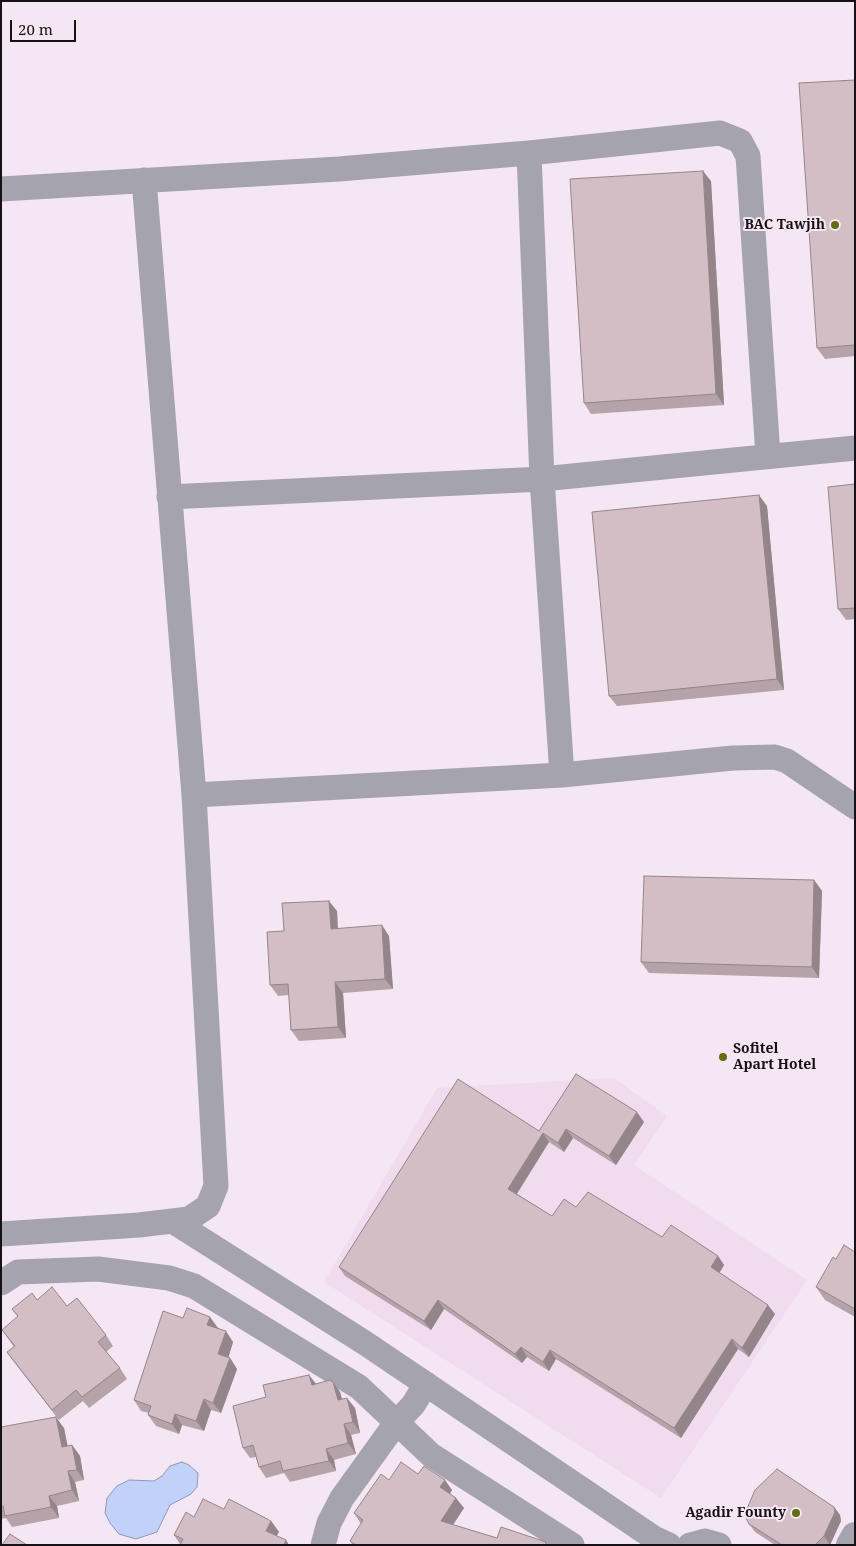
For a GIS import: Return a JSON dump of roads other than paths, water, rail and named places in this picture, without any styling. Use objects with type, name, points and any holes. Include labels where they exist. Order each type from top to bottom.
[{"type":"street","points":[[1,189],[339,169],[529,154],[720,133],[740,141],[748,156],[768,456]]},
{"type":"street","points":[[529,154],[542,479],[562,775]]},
{"type":"street","points":[[1,1234],[174,1222],[189,1219],[208,1206],[216,1186],[194,795],[144,180]]},
{"type":"street","points":[[169,497],[542,479],[855,448]]},
{"type":"street","points":[[194,795],[562,775],[733,758],[775,757],[787,761],[855,807]]},
{"type":"street","points":[[174,1222],[426,1384],[654,1538],[670,1545]]},
{"type":"street","points":[[1,1283],[18,1272],[98,1269],[183,1282],[204,1291],[351,1382],[375,1400],[396,1423],[430,1454],[572,1545]]},
{"type":"street","points":[[323,1545],[329,1523],[342,1498],[396,1423],[413,1405],[426,1384]]},
{"type":"street","points":[[850,1545],[855,1536]]},
{"type":"street","points":[[690,1545],[705,1541],[719,1545]]},
{"type":"water","points":[[182,1462],[198,1473],[197,1487],[191,1494],[170,1505],[157,1532],[136,1539],[119,1534],[105,1513],[107,1498],[117,1486],[129,1480],[154,1481],[162,1476],[170,1466]]},
{"type":"place","name":"BAC Tawjih","points":[[835,225]]},
{"type":"place","name":"Sofitel Apart Hotel","points":[[723,1057]]},
{"type":"place","name":"Agadir Founty","points":[[796,1513]]}]
